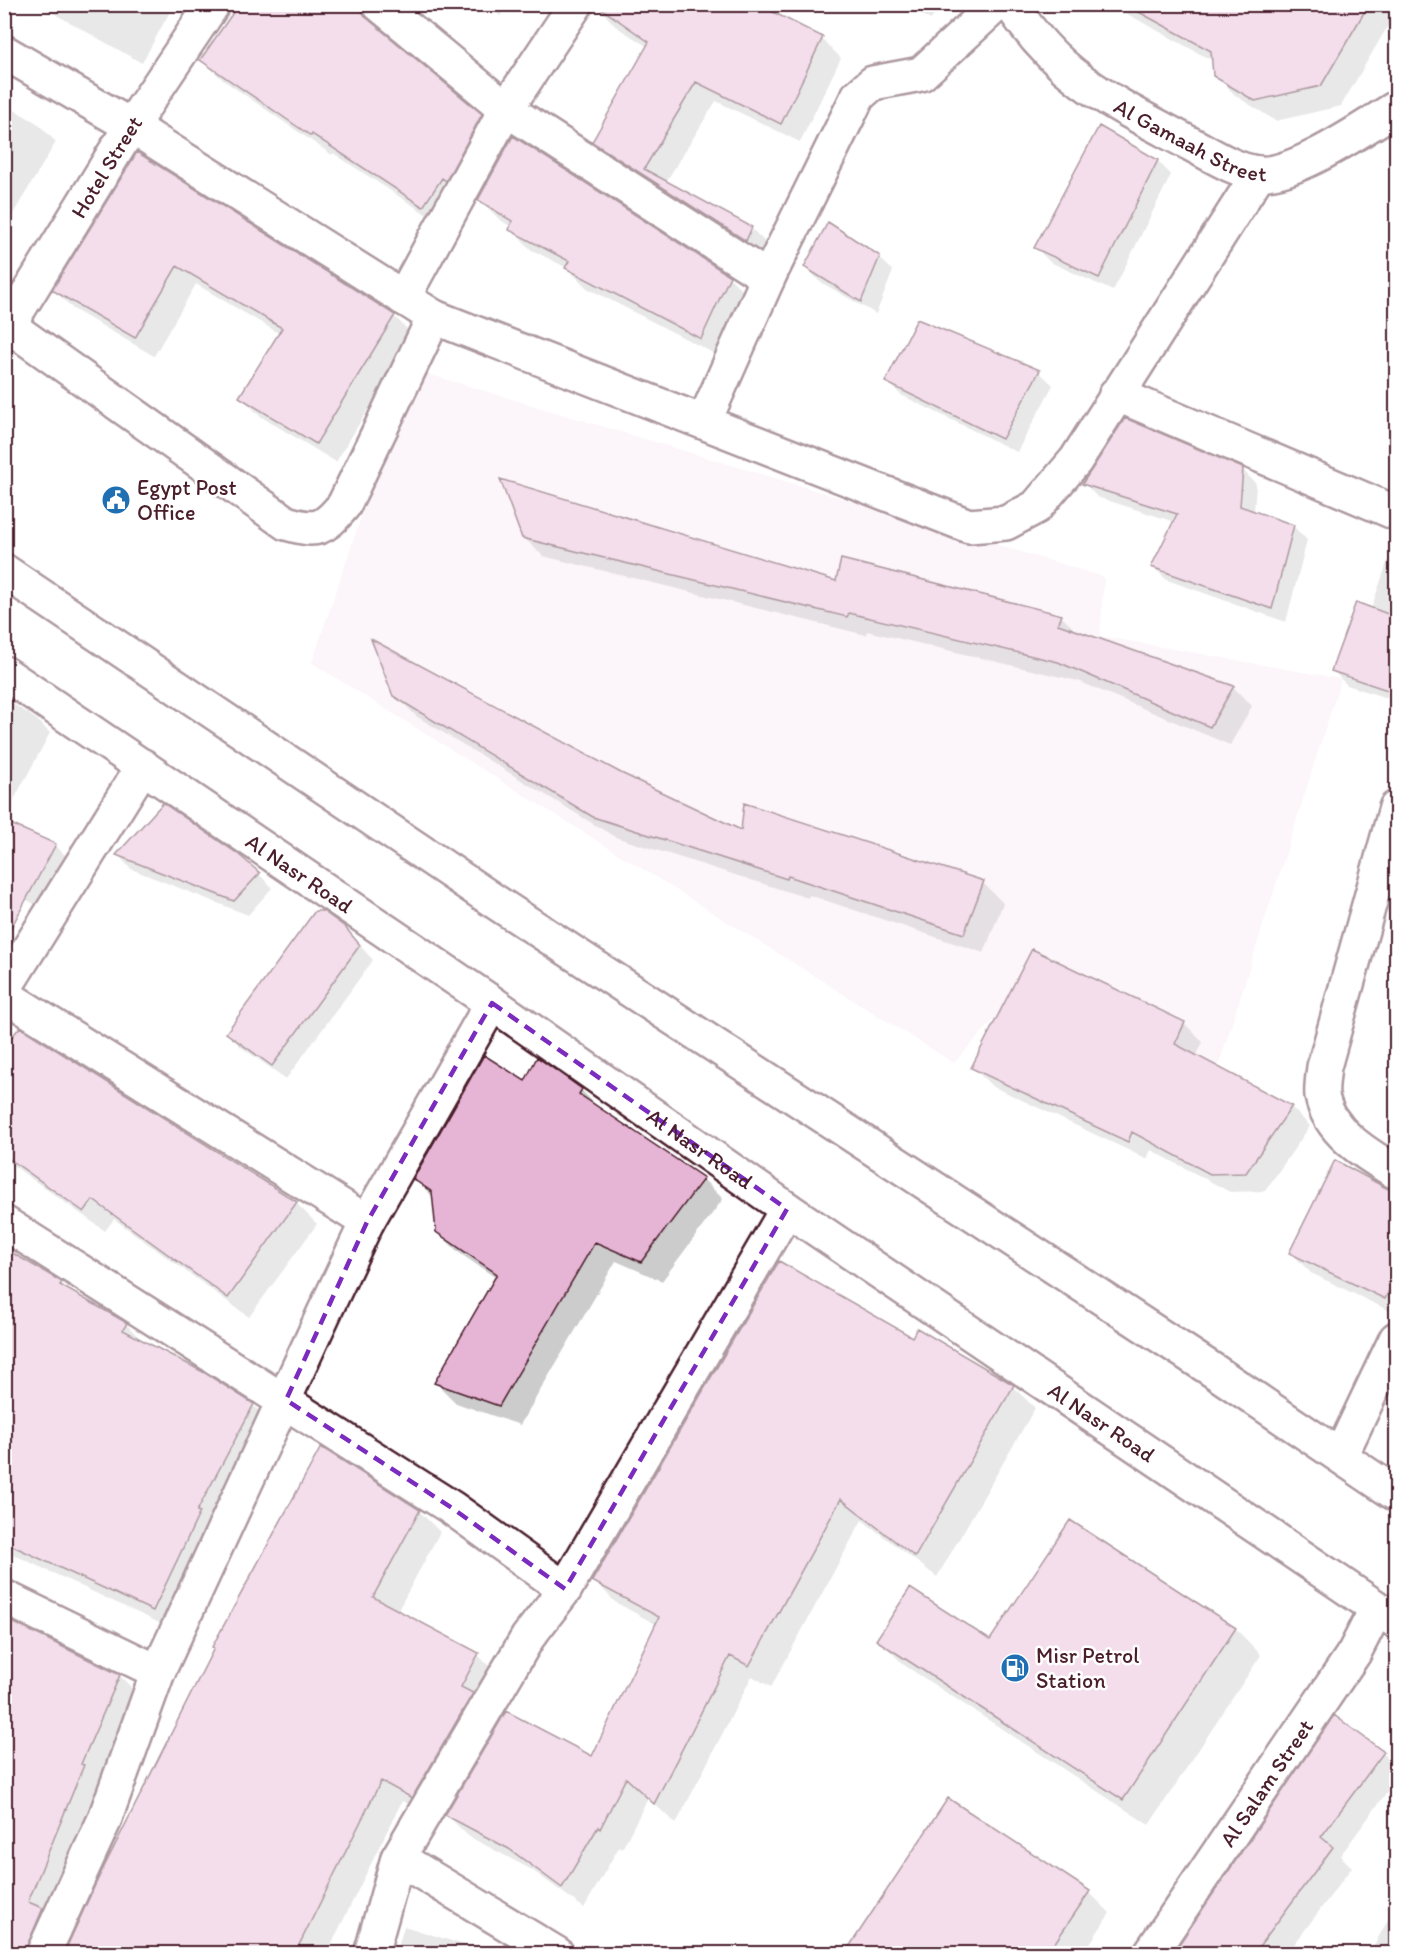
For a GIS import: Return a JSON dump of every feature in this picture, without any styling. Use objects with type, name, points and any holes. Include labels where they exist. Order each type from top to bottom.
[{"type":"street","name":"Hotel Street","points":[[7,329],[131,126],[213,4]]},
{"type":"street","points":[[379,4],[506,109],[768,278]]},
{"type":"street","points":[[403,298],[506,109],[576,4]]},
{"type":"street","points":[[704,422],[768,278],[858,96],[873,83],[921,74],[996,4]]},
{"type":"street","name":"Al Gamaah Street","points":[[1011,4],[1026,28],[1052,57],[1096,94],[1226,163],[1259,173],[1288,168],[1305,160],[1332,147],[1396,108]]},
{"type":"street","points":[[4,52],[131,126],[434,317],[969,526],[1006,523],[1036,507],[1076,460],[1259,173]]},
{"type":"street","points":[[7,329],[286,523],[310,530],[330,522],[344,505],[434,317]]},
{"type":"street","points":[[1116,394],[1396,513]]},
{"type":"street","points":[[4,571],[471,885],[1341,1455],[1396,1494]]},
{"type":"street","name":"Al Nasr Road","points":[[4,673],[492,1003],[787,1209],[1386,1616]]},
{"type":"street","points":[[4,989],[143,766]]},
{"type":"street","points":[[1396,808],[1324,1067],[1322,1096],[1335,1122],[1356,1149],[1396,1172]]},
{"type":"street","points":[[4,995],[367,1222]]},
{"type":"street","points":[[43,1953],[104,1821],[158,1672],[367,1222],[492,1003]]},
{"type":"street","points":[[371,1953],[398,1858],[528,1637],[564,1589],[787,1209]]},
{"type":"street","points":[[4,1223],[286,1400],[452,1508],[564,1589]]},
{"type":"street","points":[[1341,1455],[1396,1339]]},
{"type":"street","points":[[4,1597],[158,1672]]},
{"type":"street","name":"Al Salam Street","points":[[1150,1953],[1353,1653],[1386,1616]]},
{"type":"street","points":[[398,1858],[557,1953]]},
{"type":"highlighted area","points":[[492,1003],[787,1209],[565,1589],[452,1508],[286,1400],[367,1222]]},
{"type":"shaded area","points":[[411,369],[1104,577],[1100,636],[1341,679],[1218,1067],[1037,973],[954,1063],[312,663]]},
{"type":"building","points":[[239,4],[361,4],[367,18],[482,114],[446,181],[442,178],[423,207],[312,134],[311,136],[200,60]]},
{"type":"building","points":[[595,4],[757,4],[823,37],[781,124],[696,82],[644,169],[752,227],[746,241],[592,142],[649,42]]},
{"type":"building","points":[[1124,4],[1369,4],[1321,86],[1255,101],[1213,76],[1211,51]]},
{"type":"building","points":[[1099,126],[1158,160],[1099,278],[1034,248]]},
{"type":"building","points":[[513,136],[730,276],[701,339],[565,268],[569,261],[509,230],[512,221],[478,200]]},
{"type":"building","points":[[137,152],[395,315],[316,444],[239,397],[282,328],[177,266],[135,338],[52,290]]},
{"type":"building","points":[[828,222],[880,256],[861,302],[804,267]]},
{"type":"building","points":[[917,319],[1040,370],[1002,439],[885,382]]},
{"type":"building","points":[[1125,418],[1243,468],[1240,506],[1294,525],[1272,609],[1151,567],[1177,514],[1082,484]]},
{"type":"building","points":[[500,479],[836,581],[841,559],[1062,615],[1058,624],[1234,686],[1210,727],[1058,662],[849,613],[847,617],[522,538]]},
{"type":"building","points":[[1356,602],[1396,617],[1396,693],[1331,671]]},
{"type":"building","points":[[371,639],[621,773],[741,830],[744,803],[984,881],[964,934],[788,876],[787,879],[593,817],[393,696]]},
{"type":"building","points":[[163,803],[238,854],[260,873],[234,901],[116,855]]},
{"type":"building","points":[[4,821],[56,844],[4,941]]},
{"type":"building","points":[[315,911],[323,911],[345,927],[360,945],[272,1066],[226,1033]]},
{"type":"building","points":[[1032,949],[1185,1022],[1175,1044],[1292,1106],[1246,1173],[1210,1174],[1132,1132],[1128,1142],[971,1068]]},
{"type":"building","points":[[20,1027],[297,1202],[228,1298],[93,1200],[84,1212],[4,1155],[4,1046]]},
{"type":"building","points":[[484,1055],[525,1081],[537,1057],[582,1089],[579,1094],[704,1178],[641,1262],[595,1242],[499,1406],[434,1383],[497,1274],[436,1232],[432,1192],[413,1179]]},
{"type":"building","points":[[1335,1160],[1386,1188],[1396,1191],[1396,1275],[1385,1299],[1289,1253]]},
{"type":"building","points":[[4,1248],[62,1282],[60,1285],[127,1323],[123,1330],[205,1373],[254,1404],[197,1511],[200,1512],[153,1611],[4,1542]]},
{"type":"building","points":[[779,1261],[912,1337],[917,1328],[1014,1385],[915,1557],[841,1499],[749,1666],[730,1656],[654,1804],[626,1778],[600,1829],[598,1827],[562,1888],[509,1849],[445,1815],[506,1711],[592,1756],[659,1617],[592,1581]]},
{"type":"building","points":[[321,1447],[420,1510],[373,1597],[479,1653],[461,1687],[473,1693],[412,1798],[381,1781],[295,1953],[64,1953],[95,1885],[214,1648],[212,1647]]},
{"type":"building","points":[[1070,1520],[1236,1628],[1123,1800],[876,1640],[910,1588],[990,1640]]},
{"type":"building","points":[[4,1618],[120,1675],[81,1764],[84,1765],[28,1902],[43,1908],[25,1951],[9,1949],[7,1953],[4,1953]]},
{"type":"building","points":[[1334,1715],[1384,1752],[1321,1837],[1333,1847],[1254,1953],[1173,1953]]},
{"type":"building","points":[[948,1798],[1090,1891],[1048,1953],[845,1953]]},
{"type":"place","name":"Egypt Post Office","points":[[116,500]]},
{"type":"place","name":"Misr Petrol Station","points":[[1015,1668]]}]
